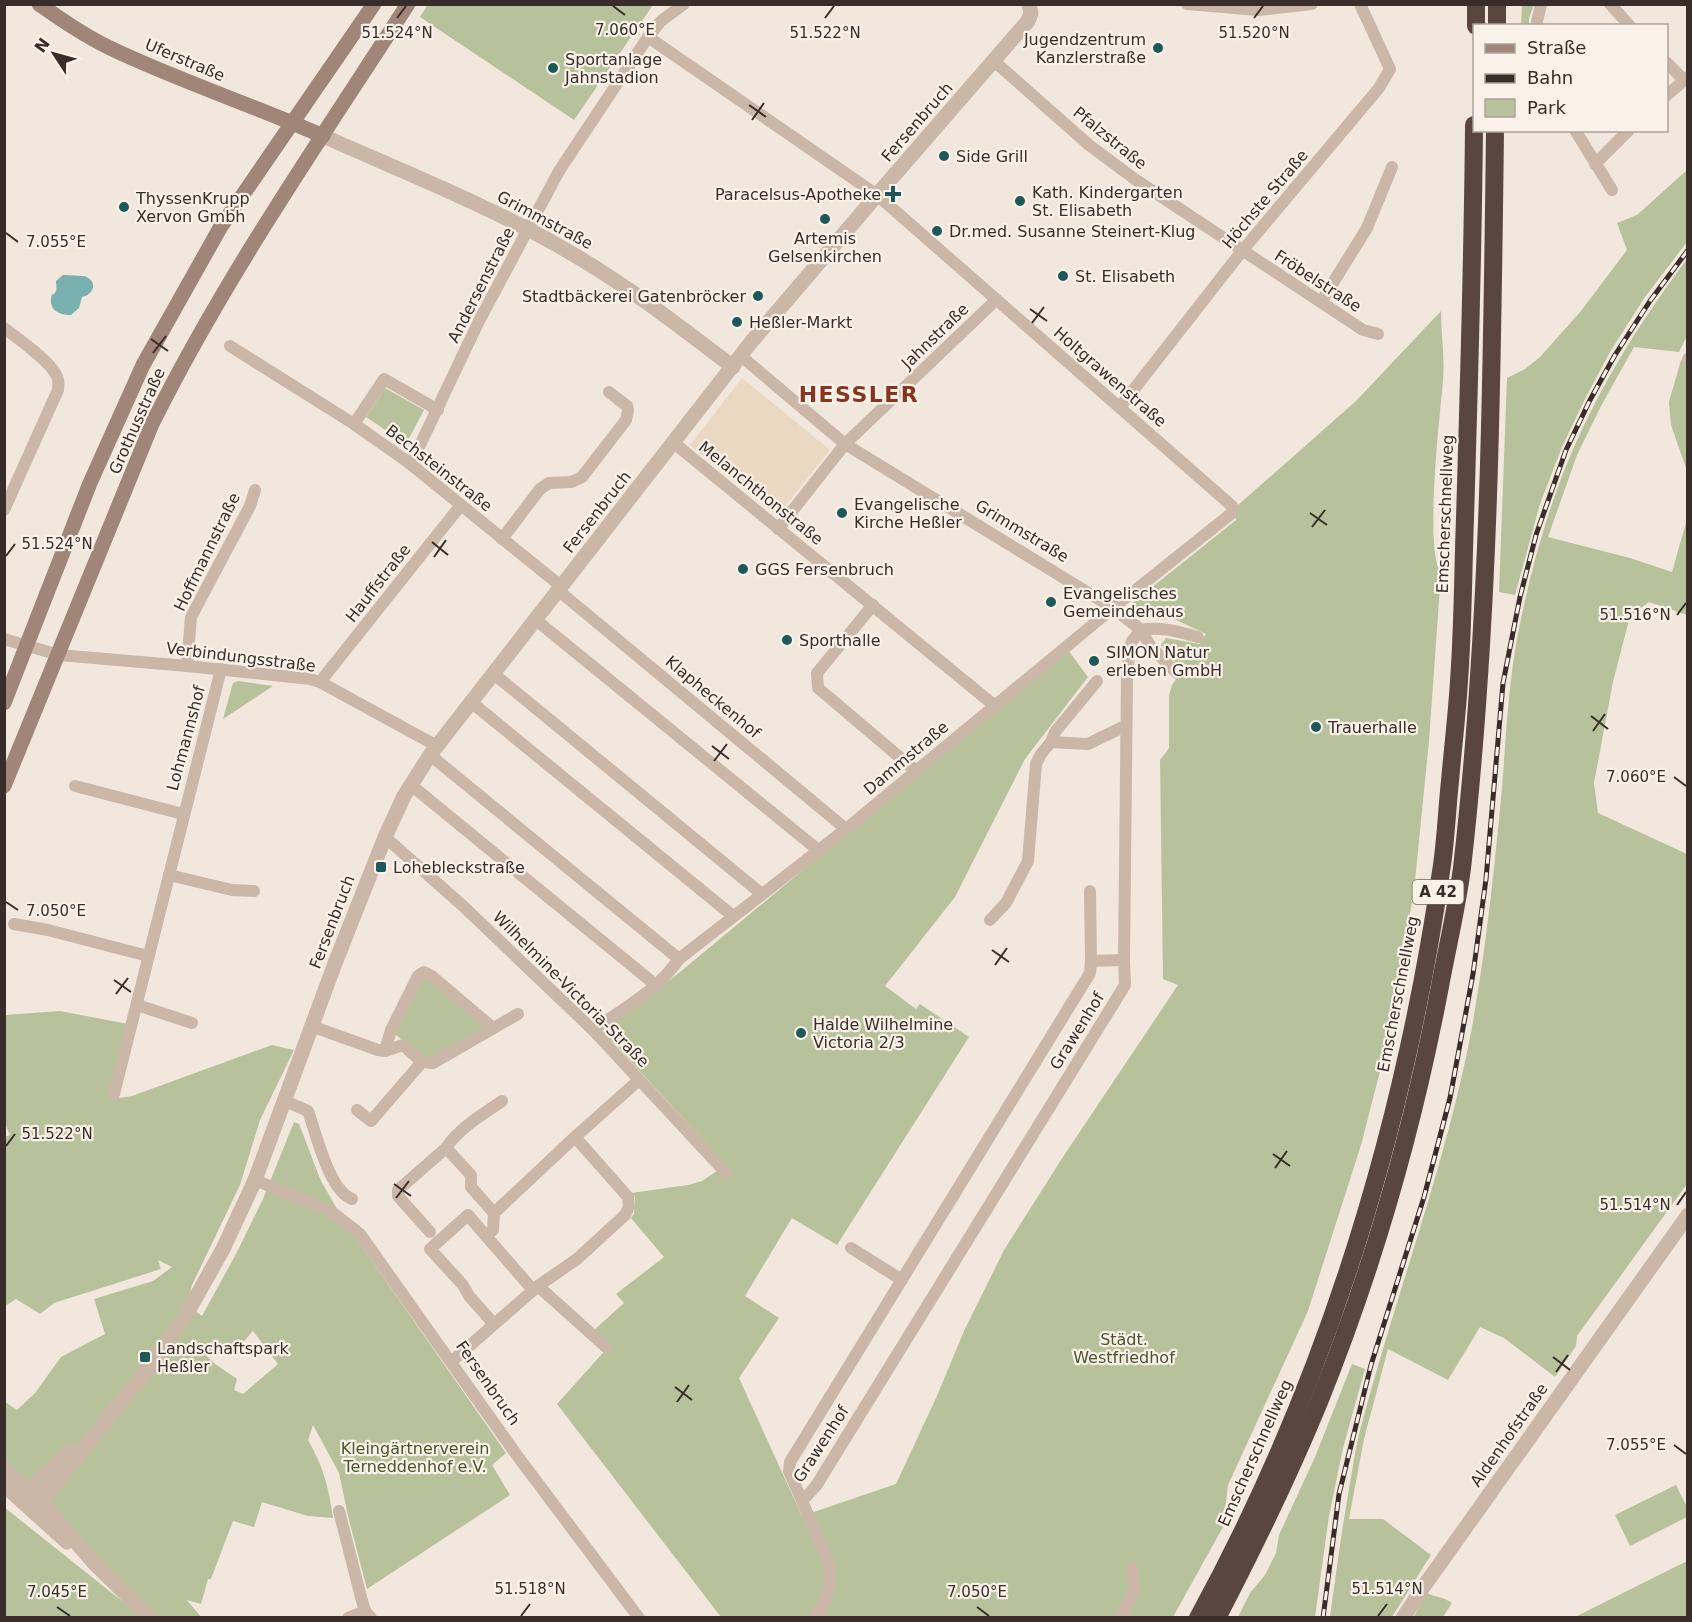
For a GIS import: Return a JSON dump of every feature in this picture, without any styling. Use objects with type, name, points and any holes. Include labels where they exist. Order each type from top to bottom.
[{"type":"highway","points":[[1476,4],[1476,24]]},
{"type":"highway","points":[[1497,4],[1497,24]]},
{"type":"highway","name":"Emscherschnellweg","points":[[1198,1617],[1238,1540],[1272,1466],[1302,1397],[1332,1317],[1360,1235],[1383,1156],[1414,1031],[1442,863],[1459,679],[1473,257],[1474,132]]},
{"type":"highway","name":"A 42","points":[[1217,1617],[1254,1546],[1319,1402],[1377,1240],[1407,1137],[1428,1047],[1459,883],[1478,687],[1485,578],[1495,132]]},
{"type":"main road","name":"Uferstraße","points":[[39,4],[108,47],[189,83],[323,136]]},
{"type":"main road","name":"Grothusstraße","points":[[4,703],[90,483],[143,365],[214,238],[375,4]]},
{"type":"main road","name":"Grothusstraße","points":[[4,786],[152,424],[181,367],[257,239],[408,4]]},
{"type":"street","name":"Andersenstraße","points":[[408,462],[420,445],[479,321],[559,171],[648,37],[661,21],[684,4]]},
{"type":"street","points":[[1187,4],[1258,10],[1312,4]]},
{"type":"street","name":"Höchste Straße","points":[[1120,407],[1242,251],[1379,88],[1390,69],[1360,4]]},
{"type":"street","points":[[1536,24],[1540,4]]},
{"type":"street","points":[[1610,4],[1628,24]]},
{"type":"street","name":"Fersenbruch","points":[[31,1497],[117,1406],[156,1358],[196,1298],[223,1249],[255,1180],[311,1026],[385,837],[399,805],[433,751],[737,362],[877,195],[1028,21],[1031,12],[1030,5]]},
{"type":"street","name":"Holtgrawenstraße","points":[[648,37],[877,195],[1232,506]]},
{"type":"street","name":"Pfalzstraße","points":[[994,61],[1108,159],[1242,251]]},
{"type":"street","points":[[1668,64],[1686,78],[1668,94]]},
{"type":"street","points":[[1576,132],[1612,190]]},
{"type":"street","points":[[1595,164],[1627,132]]},
{"type":"street","name":"Grimmstraße","points":[[323,136],[462,197],[528,230],[626,288],[737,362],[845,444],[1113,608],[1141,630],[1151,646],[1177,673]]},
{"type":"street","points":[[1321,302],[1367,228],[1392,167]]},
{"type":"street","name":"Fröbelstraße","points":[[1242,251],[1363,330],[1378,334]]},
{"type":"street","name":"Jahnstraße","points":[[778,529],[845,444],[996,300]]},
{"type":"street","points":[[4,328],[50,366],[58,379],[58,390],[4,510]]},
{"type":"street","name":"Bechsteinstraße","points":[[230,346],[354,424],[408,462],[560,589]]},
{"type":"street","points":[[354,424],[384,379],[438,410]]},
{"type":"street","points":[[502,539],[540,489],[549,483],[571,482],[582,477],[626,420],[627,406],[609,392]]},
{"type":"street","name":"Melanchthonstraße","points":[[674,443],[994,706]]},
{"type":"street","name":"Hoffmannstraße","points":[[187,666],[191,616],[250,507],[255,490]]},
{"type":"street","name":"Hauffstraße","points":[[320,682],[461,505]]},
{"type":"street","name":"Dammstraße","points":[[593,1030],[657,986],[679,960],[846,829],[1113,608],[1232,513],[1232,506]]},
{"type":"street","name":"Klapheckenhof","points":[[560,589],[846,829]]},
{"type":"street","points":[[873,605],[817,673],[818,688],[916,771]]},
{"type":"street","points":[[536,620],[818,850]]},
{"type":"street","points":[[1141,630],[1164,628],[1198,637]]},
{"type":"street","name":"Grawenhof","points":[[1090,891],[1090,973],[790,1462],[789,1471],[803,1500],[816,1486],[1125,985],[1125,726],[1129,651],[1132,641],[1141,630]]},
{"type":"street","name":"Verbindungsstraße","points":[[4,639],[59,655],[310,679],[320,682],[433,751]]},
{"type":"street","name":"Lohmannshof","points":[[114,1094],[221,669]]},
{"type":"street","points":[[494,674],[762,894]]},
{"type":"street","points":[[990,920],[1006,903],[1028,861],[1036,764],[1055,732],[1097,681]]},
{"type":"street","points":[[471,702],[733,916]]},
{"type":"street","points":[[1051,742],[1088,744],[1125,726]]},
{"type":"street","points":[[433,751],[679,960]]},
{"type":"street","points":[[411,785],[657,986]]},
{"type":"street","name":"Lohmannshof","points":[[75,786],[183,814]]},
{"type":"street","name":"Wilhelmine-Victoria-Straße","points":[[385,837],[463,906],[593,1030],[726,1173]]},
{"type":"street","points":[[169,875],[232,890],[254,891]]},
{"type":"street","points":[[14,924],[48,930],[148,956]]},
{"type":"street","points":[[1091,962],[1124,960]]},
{"type":"street","points":[[385,1051],[391,1030],[418,976],[424,972],[433,976],[493,1028]]},
{"type":"street","points":[[136,1005],[192,1023]]},
{"type":"street","points":[[311,1026],[378,1050],[385,1051],[402,1046],[422,1062],[433,1063],[518,1014]]},
{"type":"street","points":[[357,1110],[371,1121],[422,1062]]},
{"type":"street","points":[[486,1236],[493,1230],[494,1213],[639,1080]]},
{"type":"street","points":[[285,1101],[308,1111],[333,1181],[345,1197],[352,1199]]},
{"type":"street","points":[[430,1232],[398,1196],[398,1190],[474,1120],[502,1101]]},
{"type":"street","points":[[451,1362],[535,1288],[576,1259],[625,1215],[629,1207],[628,1197],[575,1137]]},
{"type":"street","points":[[446,1148],[471,1175],[471,1187],[494,1213]]},
{"type":"street","name":"Fersenbruch","points":[[255,1180],[332,1212],[360,1234],[516,1454],[639,1617]]},
{"type":"street","points":[[494,1324],[430,1249],[468,1215],[535,1288],[606,1347]]},
{"type":"street","name":"Aldenhofstraße","points":[[1404,1617],[1688,1215]]},
{"type":"street","points":[[851,1248],[902,1280]]},
{"type":"street","points":[[4,1469],[31,1497],[63,1538],[95,1564],[150,1617]]},
{"type":"street","points":[[4,1485],[31,1497]]},
{"type":"street","points":[[803,1500],[828,1560],[830,1572],[828,1596],[815,1617]]},
{"type":"street","points":[[339,1511],[362,1601],[368,1614],[348,1617]]},
{"type":"street","points":[[1121,1617],[1134,1590],[1132,1568]]},
{"type":"green space","name":"Sportanlage Jahnstadion","points":[[428,4],[653,5],[574,120],[420,17]]},
{"type":"green space","points":[[1522,5],[1534,5],[1529,24],[1521,24]]},
{"type":"green space","points":[[1687,170],[1687,242],[1645,297],[1610,352],[1562,447],[1540,504],[1515,595],[1499,592],[1507,378],[1525,369],[1540,357],[1581,311],[1627,250],[1617,223],[1637,215]]},
{"type":"green space","points":[[1687,259],[1687,336],[1679,352],[1634,347],[1577,455],[1548,537],[1630,558],[1672,572],[1687,519],[1687,615],[1649,602],[1630,616],[1613,682],[1594,783],[1598,813],[1687,854],[1687,1184],[1577,1336],[1576,1346],[1555,1377],[1504,1338],[1480,1327],[1448,1380],[1388,1349],[1364,1439],[1349,1519],[1383,1519],[1431,1555],[1392,1617],[1330,1617],[1344,1517],[1359,1434],[1445,1142],[1469,1043],[1480,980],[1492,884],[1511,676],[1533,568],[1562,476],[1595,402],[1638,329]]},
{"type":"green space","name":"Städt. Westfriedhof","points":[[1441,311],[1443,372],[1433,511],[1436,560],[1441,573],[1429,741],[1414,891],[1384,1056],[1361,1145],[1308,1311],[1228,1485],[1223,1527],[1173,1617],[721,1617],[557,1404],[610,1345],[593,1331],[624,1303],[616,1294],[664,1257],[631,1218],[634,1214],[635,1197],[631,1193],[702,1181],[726,1165],[615,1044],[601,1033],[680,972],[1068,650],[1088,677],[1025,759],[955,897],[885,986],[916,1009],[920,1004],[969,1037],[837,1245],[792,1218],[745,1296],[779,1318],[739,1378],[802,1516],[896,1484],[964,1331],[1004,1250],[1178,985],[1163,979],[1160,760],[1169,748],[1169,696],[1172,685],[1182,670],[1161,645],[1166,638],[1199,644],[1206,634],[1170,617],[1164,620],[1140,615],[1131,604],[1236,520],[1237,506],[1356,401]]},
{"type":"green space","points":[[1681,360],[1687,364],[1687,471],[1671,425],[1669,402]]},
{"type":"green space","points":[[385,388],[424,410],[406,444],[366,417]]},
{"type":"green space","points":[[238,681],[273,686],[223,719],[233,683]]},
{"type":"green space","points":[[425,975],[482,1022],[485,1029],[433,1059],[425,1059],[395,1034]]},
{"type":"green space","name":"Kleingärtnerverein Terneddenhof e.V.","points":[[60,1011],[128,1024],[112,1099],[132,1096],[272,1045],[294,1050],[260,1120],[240,1185],[192,1285],[187,1305],[202,1316],[263,1199],[294,1122],[299,1124],[321,1181],[344,1221],[506,1453],[492,1465],[510,1495],[367,1589],[339,1473],[313,1425],[308,1440],[325,1478],[333,1518],[308,1516],[262,1502],[254,1527],[233,1521],[211,1579],[208,1579],[201,1604],[187,1600],[201,1617],[158,1617],[5,1463],[4,1401],[17,1410],[35,1393],[61,1357],[105,1334],[94,1299],[153,1281],[172,1267],[158,1260],[161,1269],[54,1303],[40,1314],[16,1299],[5,1306],[4,1137],[10,1135],[4,1121],[5,1015]],"holes":[[[253,1331],[278,1364],[243,1394],[234,1390],[237,1379],[206,1355],[234,1352]]]},
{"type":"green space","points":[[1352,1364],[1365,1369],[1343,1448],[1329,1516],[1315,1617],[1238,1617],[1250,1593],[1265,1575],[1276,1553],[1279,1535],[1315,1457]]},
{"type":"green space","points":[[1676,1485],[1687,1507],[1687,1517],[1630,1546],[1615,1515]]},
{"type":"green space","points":[[4,1507],[142,1617],[5,1617]]},
{"type":"green space","points":[[1687,1561],[1687,1617],[1575,1617]]},
{"type":"green space","points":[[1427,1593],[1452,1603],[1443,1617],[1413,1618]]},
{"type":"shaded area","points":[[742,378],[830,450],[777,516],[690,445]]},
{"type":"water","points":[[63,275],[84,276],[93,284],[90,293],[82,297],[79,308],[71,315],[57,312],[51,303],[52,295],[56,290],[56,281]]},
{"type":"railway","points":[[1323,1618],[1339,1494],[1371,1365],[1424,1197],[1450,1098],[1473,974],[1486,879],[1503,683],[1520,597],[1536,535],[1566,450],[1590,400],[1615,355],[1650,301],[1688,250]]},
{"type":"place","name":"Jugendzentrum Kanzlerstraße","points":[[1158,48]]},
{"type":"place","name":"Sportanlage Jahnstadion","points":[[553,68]]},
{"type":"place","name":"Side Grill","points":[[944,156]]},
{"type":"place","name":"Paracelsus-Apotheke","points":[[893,194]]},
{"type":"place","name":"Kath. Kindergarten St. Elisabeth","points":[[1020,201]]},
{"type":"place","name":"ThyssenKrupp Xervon Gmbh","points":[[124,207]]},
{"type":"place","name":"Artemis Gelsenkirchen","points":[[825,219]]},
{"type":"place","name":"Dr.med. Susanne Steinert-Klug","points":[[937,231]]},
{"type":"place","name":"St. Elisabeth","points":[[1063,276]]},
{"type":"place","name":"Stadtbäckerei Gatenbröcker","points":[[758,296]]},
{"type":"place","name":"Heßler-Markt","points":[[737,322]]},
{"type":"place","name":"Evangelische Kirche Heßler","points":[[842,513]]},
{"type":"place","name":"GGS Fersenbruch","points":[[743,569]]},
{"type":"place","name":"Evangelisches Gemeindehaus","points":[[1051,602]]},
{"type":"place","name":"Sporthalle","points":[[787,640]]},
{"type":"place","name":"SIMON Natur erleben GmbH","points":[[1094,661]]},
{"type":"place","name":"Trauerhalle","points":[[1316,727]]},
{"type":"place","name":"Lohebleckstraße","points":[[381,867]]},
{"type":"place","name":"Halde Wilhelmine Victoria 2/3","points":[[801,1033]]},
{"type":"place","name":"Landschaftspark Heßler","points":[[145,1357]]},
{"type":"district","name":"HESSLER","points":[[859,394]]}]
